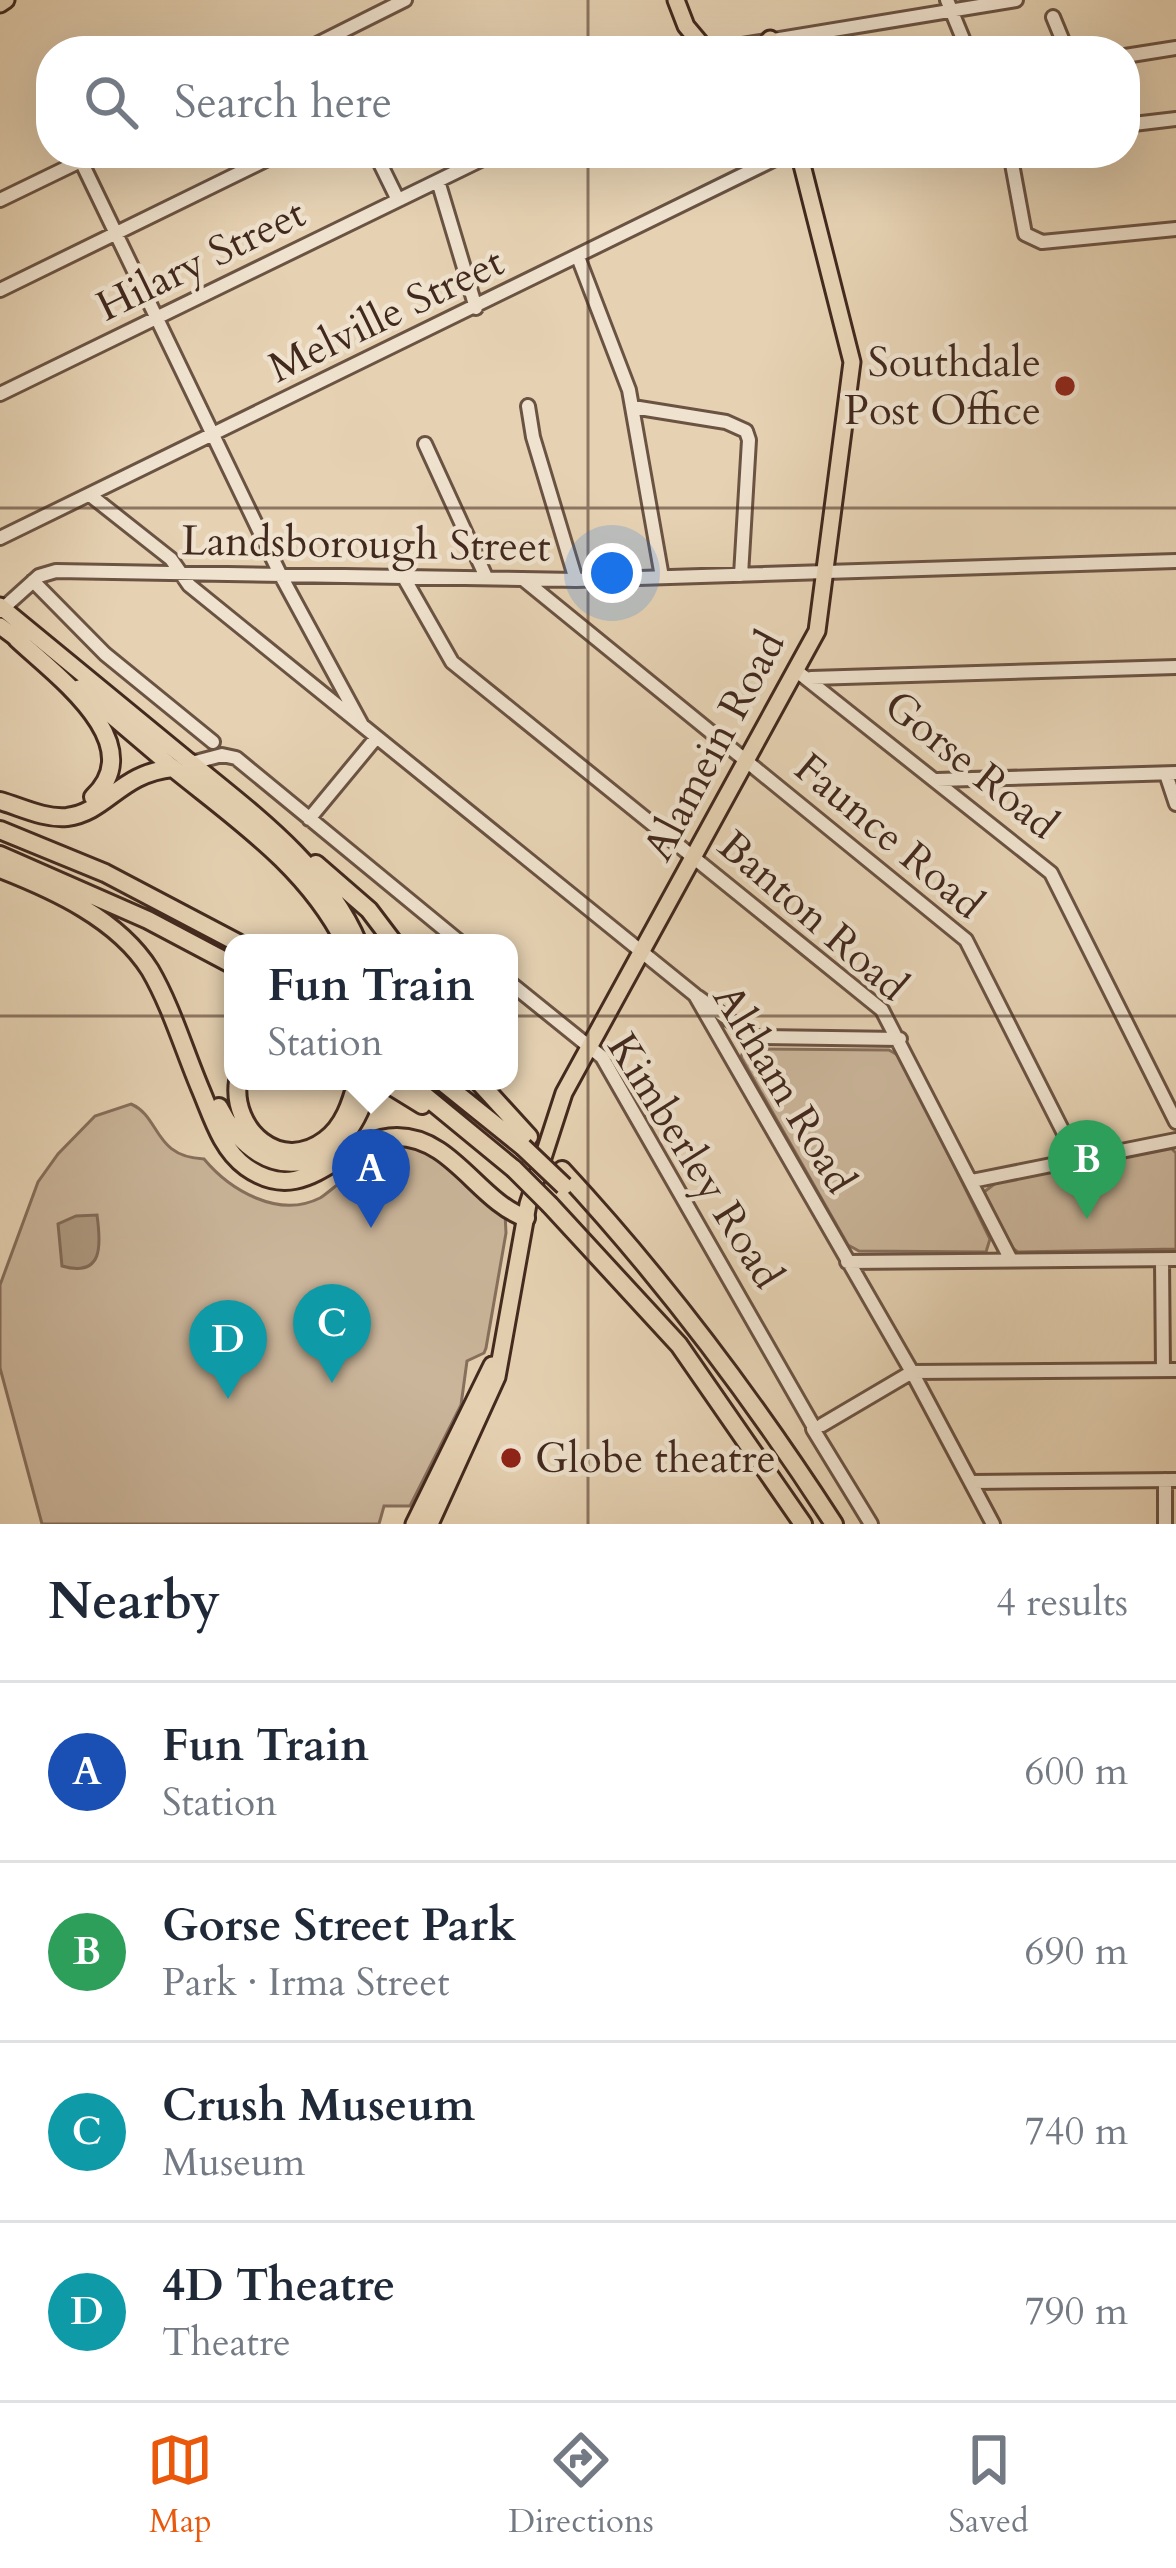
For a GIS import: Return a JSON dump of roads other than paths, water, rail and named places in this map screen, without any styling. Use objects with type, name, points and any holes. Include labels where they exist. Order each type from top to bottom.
[{"type":"highway","points":[[17,639],[94,715],[111,751],[105,783],[88,800],[70,808],[29,809]]},
{"type":"highway","points":[[186,766],[303,880],[340,934]]},
{"type":"highway","points":[[0,801],[45,815],[74,815],[132,778],[186,766],[348,889],[386,934]]},
{"type":"highway","points":[[241,804],[324,885],[353,934]]},
{"type":"highway","points":[[0,830],[105,873],[224,936]]},
{"type":"highway","points":[[0,855],[131,912],[224,960]]},
{"type":"highway","points":[[0,869],[84,909],[128,945],[175,1008],[230,1129],[259,1156],[298,1163],[328,1152],[350,1130],[366,1090]]},
{"type":"highway","points":[[149,970],[221,1137],[245,1166],[272,1179],[295,1180],[320,1173],[374,1139],[406,1137],[433,1146],[525,1213]]},
{"type":"highway","points":[[238,1090],[239,1113],[247,1129],[270,1148],[298,1150],[324,1142],[343,1121],[355,1090]]},
{"type":"highway","points":[[407,1090],[466,1127],[514,1169],[679,1345],[803,1524]]},
{"type":"highway","points":[[454,1090],[526,1142]]},
{"type":"highway","points":[[485,1090],[526,1142],[659,1282],[768,1425],[834,1524]]},
{"type":"main road","points":[[676,1],[682,36]]},
{"type":"main road","points":[[676,1],[694,36]]},
{"type":"main road","name":"Alamein Road","points":[[525,1213],[564,1094],[589,1044],[747,762],[804,675],[817,631],[853,362],[803,168]]},
{"type":"main road","points":[[1,613],[17,639],[186,766]]},
{"type":"main road","points":[[1,613],[186,766]]},
{"type":"main road","points":[[414,1524],[491,1367],[525,1213]]},
{"type":"main road","points":[[430,1524],[497,1377],[525,1213]]},
{"type":"street","points":[[342,36],[405,0]]},
{"type":"street","points":[[812,36],[947,6],[1016,0]]},
{"type":"street","points":[[947,6],[961,36]]},
{"type":"street","points":[[1053,17],[1061,36]]},
{"type":"street","points":[[1140,54],[1176,48]]},
{"type":"street","points":[[1140,123],[1176,119]]},
{"type":"street","points":[[0,200],[65,168]]},
{"type":"street","name":"Altham Road","points":[[85,168],[280,574],[362,726]]},
{"type":"street","points":[[0,290],[250,168]]},
{"type":"street","points":[[382,168],[398,200]]},
{"type":"street","name":"Hilary Street","points":[[0,394],[466,168]]},
{"type":"street","name":"Melville Street","points":[[0,538],[476,308],[753,168]]},
{"type":"street","points":[[1013,168],[1025,234],[1042,242],[1176,229]]},
{"type":"street","points":[[438,182],[476,308]]},
{"type":"street","points":[[578,257],[633,406],[662,577]]},
{"type":"street","points":[[528,406],[576,580]]},
{"type":"street","points":[[633,406],[726,422],[746,431],[741,574]]},
{"type":"street","points":[[425,444],[486,577]]},
{"type":"street","name":"Altham Road","points":[[90,495],[376,738],[694,994],[912,1372],[993,1524]]},
{"type":"street","name":"Landsborough Street","points":[[33,581],[56,571],[576,580],[1176,561]]},
{"type":"street","name":"Banton Road","points":[[403,576],[452,662],[873,1002],[900,1040],[1011,1260]]},
{"type":"street","name":"Faunce Road","points":[[523,579],[966,940],[1078,1161]]},
{"type":"street","points":[[1,613],[33,581],[105,654],[213,742]]},
{"type":"street","points":[[804,675],[1176,667]]},
{"type":"street","name":"Gorse Road","points":[[804,675],[1047,867],[1176,1123]]},
{"type":"street","points":[[309,819],[376,738]]},
{"type":"street","points":[[186,766],[243,766],[450,934]]},
{"type":"street","points":[[937,781],[1171,774],[1176,804]]},
{"type":"street","name":"Kimberley Road","points":[[518,989],[602,1057],[872,1524]]},
{"type":"street","points":[[694,994],[753,1037],[900,1040]]},
{"type":"street","points":[[972,1181],[1176,1140]]},
{"type":"street","points":[[817,1424],[912,1372],[1170,1370],[1169,1260],[847,1262]]},
{"type":"street","points":[[974,1482],[1170,1480],[1165,1524]]},
{"type":"place","name":"Southdale Post Office","points":[[1065,386]]},
{"type":"place","name":"Gorse Street Park","points":[[1087,1219]]},
{"type":"place","name":"Fun Train","points":[[371,1228]]},
{"type":"place","name":"Crush Museum","points":[[332,1383]]},
{"type":"place","name":"4D Theatre","points":[[228,1399]]},
{"type":"place","name":"Globe theatre","points":[[511,1458]]}]
